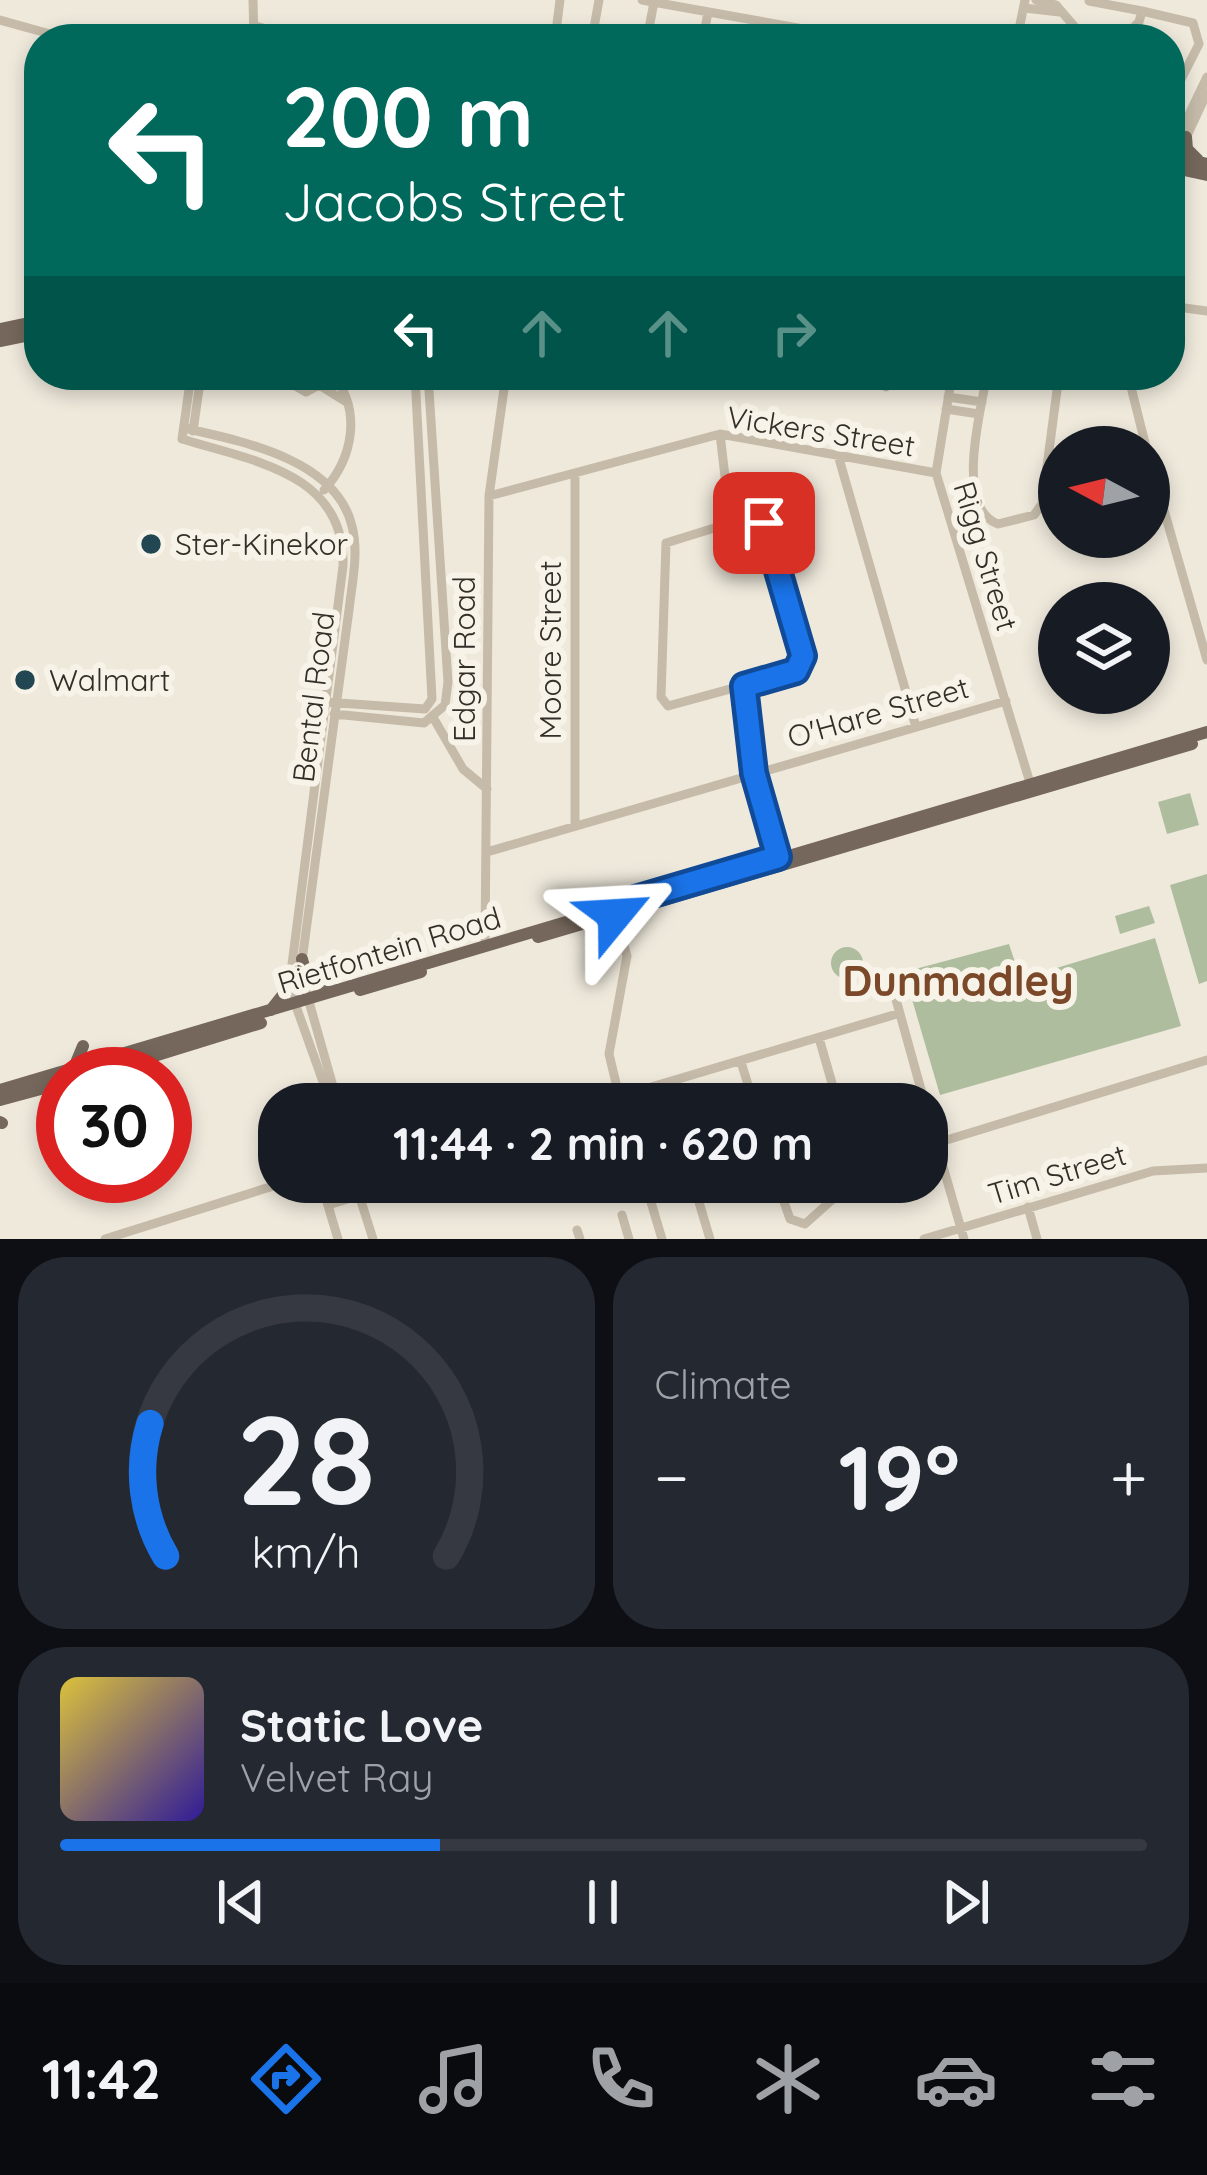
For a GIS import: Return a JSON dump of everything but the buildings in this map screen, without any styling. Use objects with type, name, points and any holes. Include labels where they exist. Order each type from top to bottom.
[{"type":"main road","points":[[1186,136],[1187,149],[1205,167]]},
{"type":"main road","name":"Rietfontein Road","points":[[173,1047],[331,990],[1207,736]]},
{"type":"main road","name":"Rietfontein Road","points":[[170,1047],[270,1011],[599,920],[614,911]]},
{"type":"main road","points":[[599,920],[622,933]]},
{"type":"main road","points":[[302,959],[311,985],[331,990]]},
{"type":"main road","points":[[270,1011],[286,991],[291,972]]},
{"type":"main road","name":"Rietfontein Road","points":[[0,1090],[36,1080]]},
{"type":"main road","points":[[0,1100],[36,1090]]},
{"type":"street","points":[[1036,0],[1056,5],[1071,24]]},
{"type":"street","points":[[648,1],[769,24]]},
{"type":"street","points":[[1089,1],[1187,20],[1197,33],[1197,51],[1185,73]]},
{"type":"street","points":[[1024,4],[1060,12]]},
{"type":"street","points":[[1137,24],[1142,11]]},
{"type":"street","points":[[706,24],[708,12]]},
{"type":"street","points":[[1185,131],[1207,77]]},
{"type":"street","points":[[1186,136],[1207,93]]},
{"type":"street","points":[[187,435],[190,390]]},
{"type":"street","points":[[187,435],[199,390]]},
{"type":"street","points":[[333,390],[348,403]]},
{"type":"street","points":[[341,390],[348,403],[343,505]]},
{"type":"street","points":[[337,709],[418,711],[430,704],[434,692],[416,390]]},
{"type":"street","points":[[324,707],[416,723],[434,719],[445,704],[448,682],[429,390]]},
{"type":"street","name":"Edgar Road","points":[[485,944],[489,496],[504,390]]},
{"type":"street","points":[[936,473],[949,390]]},
{"type":"street","points":[[984,390],[971,465],[985,514],[994,524],[1034,515],[1042,504],[1057,390]]},
{"type":"street","points":[[1132,390],[1141,426]]},
{"type":"street","points":[[198,401],[202,420],[220,440]]},
{"type":"street","points":[[947,403],[981,408]]},
{"type":"street","points":[[720,434],[730,519]]},
{"type":"street","name":"Vickers Street","points":[[489,496],[720,434],[936,473]]},
{"type":"street","name":"Bental Road","points":[[187,435],[220,440],[305,467],[343,505],[355,554],[302,959],[302,1003]]},
{"type":"street","name":"Bental Road","points":[[187,435],[324,490],[338,523],[343,552],[291,972],[302,1003]]},
{"type":"street","points":[[838,455],[916,727]]},
{"type":"street","points":[[305,467],[330,474],[345,464]]},
{"type":"street","points":[[324,490],[345,464]]},
{"type":"street","name":"Rigg Street","points":[[936,473],[1031,786]]},
{"type":"street","name":"Moore Street","points":[[575,475],[575,826]]},
{"type":"street","points":[[756,516],[764,523],[803,656],[796,671],[744,686],[672,706],[662,700],[664,548],[674,536],[756,516]]},
{"type":"street","points":[[1170,531],[1207,660]]},
{"type":"street","points":[[744,686],[754,773],[779,862]]},
{"type":"street","name":"O'Hare Street","points":[[487,852],[1006,701]]},
{"type":"street","points":[[434,719],[464,769],[487,789]]},
{"type":"street","points":[[614,911],[622,933],[626,973],[609,1054],[616,1083]]},
{"type":"street","points":[[892,985],[919,1083]]},
{"type":"street","points":[[302,1003],[327,1083]]},
{"type":"street","points":[[668,1083],[897,1014]]},
{"type":"street","points":[[819,1038],[832,1083]]},
{"type":"street","points":[[948,1140],[1207,1060]]},
{"type":"street","points":[[741,1062],[748,1083]]},
{"type":"street","name":"Tim Street","points":[[924,1239],[962,1233],[1028,1207],[1153,1171],[1207,1168]]},
{"type":"street","points":[[948,1183],[962,1233]]},
{"type":"street","points":[[104,1239],[258,1191]]},
{"type":"street","points":[[365,1203],[376,1239]]},
{"type":"street","points":[[651,1203],[662,1239]]},
{"type":"street","points":[[699,1203],[710,1239]]},
{"type":"street","points":[[784,1203],[787,1214],[801,1224],[813,1221],[831,1203]]},
{"type":"street","points":[[328,1204],[338,1239]]},
{"type":"street","points":[[1028,1207],[1037,1239]]},
{"type":"street","points":[[622,1216],[629,1239]]},
{"type":"green space","points":[[1190,793],[1199,825],[1167,834],[1158,802]]},
{"type":"green space","points":[[1207,874],[1207,981],[1199,984],[1170,885]]},
{"type":"green space","points":[[1149,906],[1155,923],[1120,934],[1115,916]]},
{"type":"green space","points":[[1155,938],[1181,1026],[948,1093],[948,1083],[936,1083],[904,972],[1009,944],[1025,993],[1042,988],[1037,974]]},
{"type":"green space","points":[[847,947],[858,952],[863,963],[858,974],[847,979],[836,974],[831,963],[836,952]]},
{"type":"place","name":"Ster-Kinekor","points":[[151,544]]},
{"type":"place","name":"Walmart","points":[[25,680]]},
{"type":"district","name":"Dunmadley","points":[[958,980]]},
{"type":"route","points":[[615,915],[612,906],[778,857],[754,773],[744,686],[796,671],[803,656],[764,523]]}]
